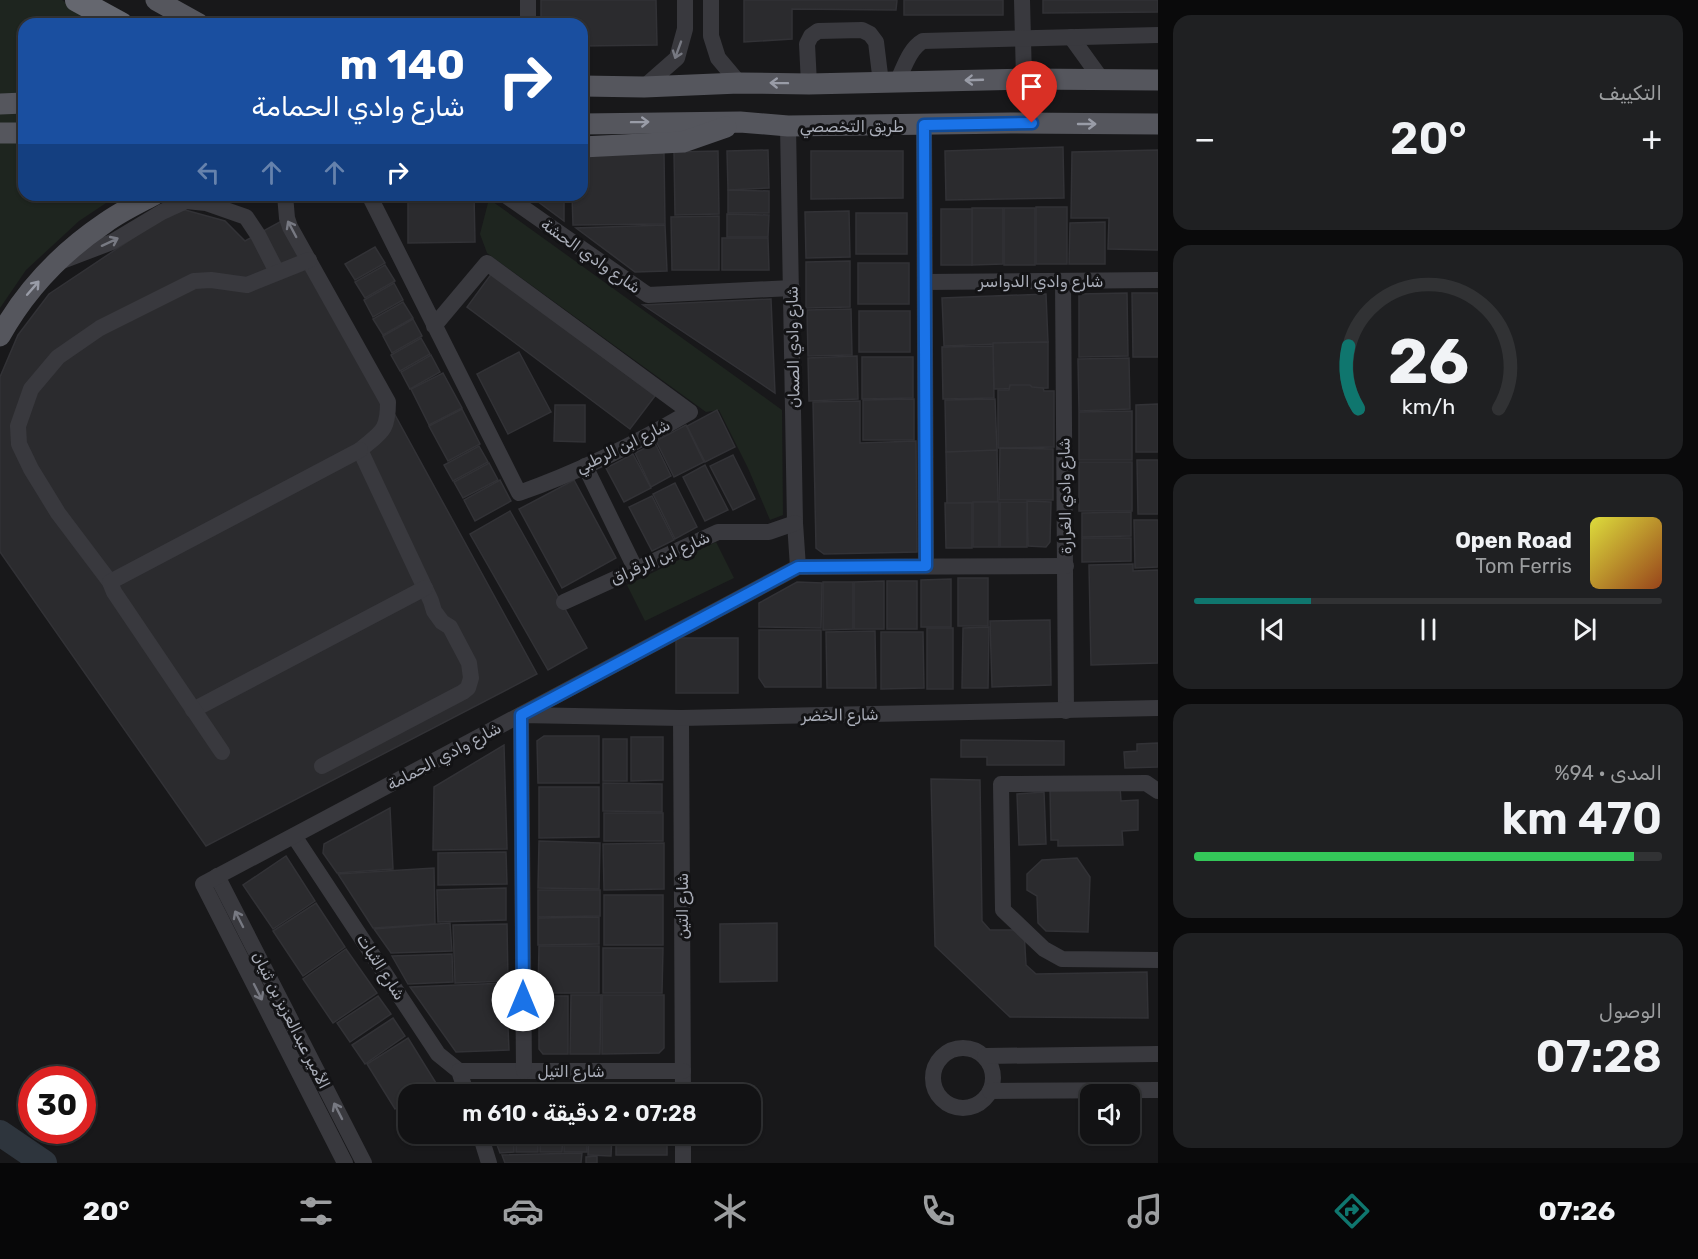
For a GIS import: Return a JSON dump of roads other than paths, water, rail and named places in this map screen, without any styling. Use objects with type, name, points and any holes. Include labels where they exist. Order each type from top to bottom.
[{"type":"highway","points":[[77,0],[110,18]]},
{"type":"main road","points":[[156,0],[189,18]]},
{"type":"main road","points":[[588,87],[1024,78],[1158,80]]},
{"type":"main road","points":[[588,147],[683,142],[740,122]]},
{"type":"main road","name":"طريق التخصصي","points":[[588,124],[740,122],[788,126],[1158,124]]},
{"type":"main road","points":[[0,336],[14,310],[56,263],[105,223],[144,201]]},
{"type":"street","points":[[528,0],[528,18]]},
{"type":"street","points":[[644,87],[677,58],[685,28],[685,0]]},
{"type":"street","points":[[711,0],[711,36],[718,58],[739,83]]},
{"type":"street","points":[[1022,0],[1024,78]]},
{"type":"street","points":[[809,84],[807,44],[811,36],[818,31],[862,30],[870,34],[876,42],[889,82]]},
{"type":"street","points":[[889,82],[917,45],[923,41],[1158,35]]},
{"type":"street","points":[[1071,37],[1102,80]]},
{"type":"street","points":[[924,125],[926,566]]},
{"type":"street","name":"شارع وادي الصمان","points":[[788,126],[795,523],[798,567]]},
{"type":"street","points":[[56,263],[112,242],[162,212],[186,201],[206,203],[246,217],[277,272]]},
{"type":"street","points":[[110,582],[360,450],[385,428],[388,419],[388,402],[286,218],[285,201]]},
{"type":"street","name":"شارع ابن الرطبي","points":[[372,201],[434,326],[519,493],[550,482],[639,442],[690,412],[487,263],[434,326]]},
{"type":"street","name":"شارع وادي الحشة","points":[[514,201],[648,295],[792,288]]},
{"type":"street","points":[[222,752],[114,592],[110,582],[58,513],[31,469],[19,444],[18,426],[31,389],[58,357],[100,328],[194,281],[211,280],[247,285],[309,260]]},
{"type":"street","name":"شارع وادي الدواسر","points":[[925,282],[1158,280]]},
{"type":"street","name":"شارع وادي الغرارة","points":[[1063,281],[1066,711]]},
{"type":"street","points":[[322,766],[468,688],[471,678],[469,663],[450,627],[442,622],[434,611],[360,450]]},
{"type":"street","points":[[585,466],[635,568]]},
{"type":"street","name":"شارع ابن الرقراق","points":[[564,602],[718,532],[769,532],[795,523]]},
{"type":"street","name":"شارع وادي الحمامة","points":[[210,880],[798,567],[1066,566]]},
{"type":"street","points":[[193,710],[425,588]]},
{"type":"street","name":"شارع الخضر","points":[[521,715],[681,718],[1158,708]]},
{"type":"street","points":[[521,715],[524,1071]]},
{"type":"street","name":"شارع التين","points":[[681,718],[683,1084]]},
{"type":"street","points":[[1158,791],[1146,783],[1001,784],[1003,910],[1044,949],[1062,959],[1158,960]]},
{"type":"street","name":"شارع الثبات","points":[[294,836],[438,1054],[459,1071]]},
{"type":"street","name":"الأمير عبدالعزيز بن ثنيان","points":[[210,880],[345,1163]]},
{"type":"street","name":"الأمير عبدالعزيز بن ثنيان","points":[[210,880],[364,1163]]},
{"type":"street","points":[[962,1048],[974,1049],[985,1056],[992,1067],[993,1079],[990,1091],[982,1101],[971,1107],[958,1108],[947,1103],[938,1094],[934,1082],[934,1070],[940,1059],[950,1051],[962,1048]]},
{"type":"street","points":[[985,1056],[1158,1054]]},
{"type":"street","points":[[459,1071],[463,1084]]},
{"type":"street","name":"شارع التيل","points":[[459,1071],[682,1071]]},
{"type":"street","points":[[990,1091],[1158,1090]]},
{"type":"street","points":[[483,1144],[489,1163]]},
{"type":"street","points":[[683,1144],[683,1163]]},
{"type":"waterway","points":[[0,1133],[44,1163]]}]
